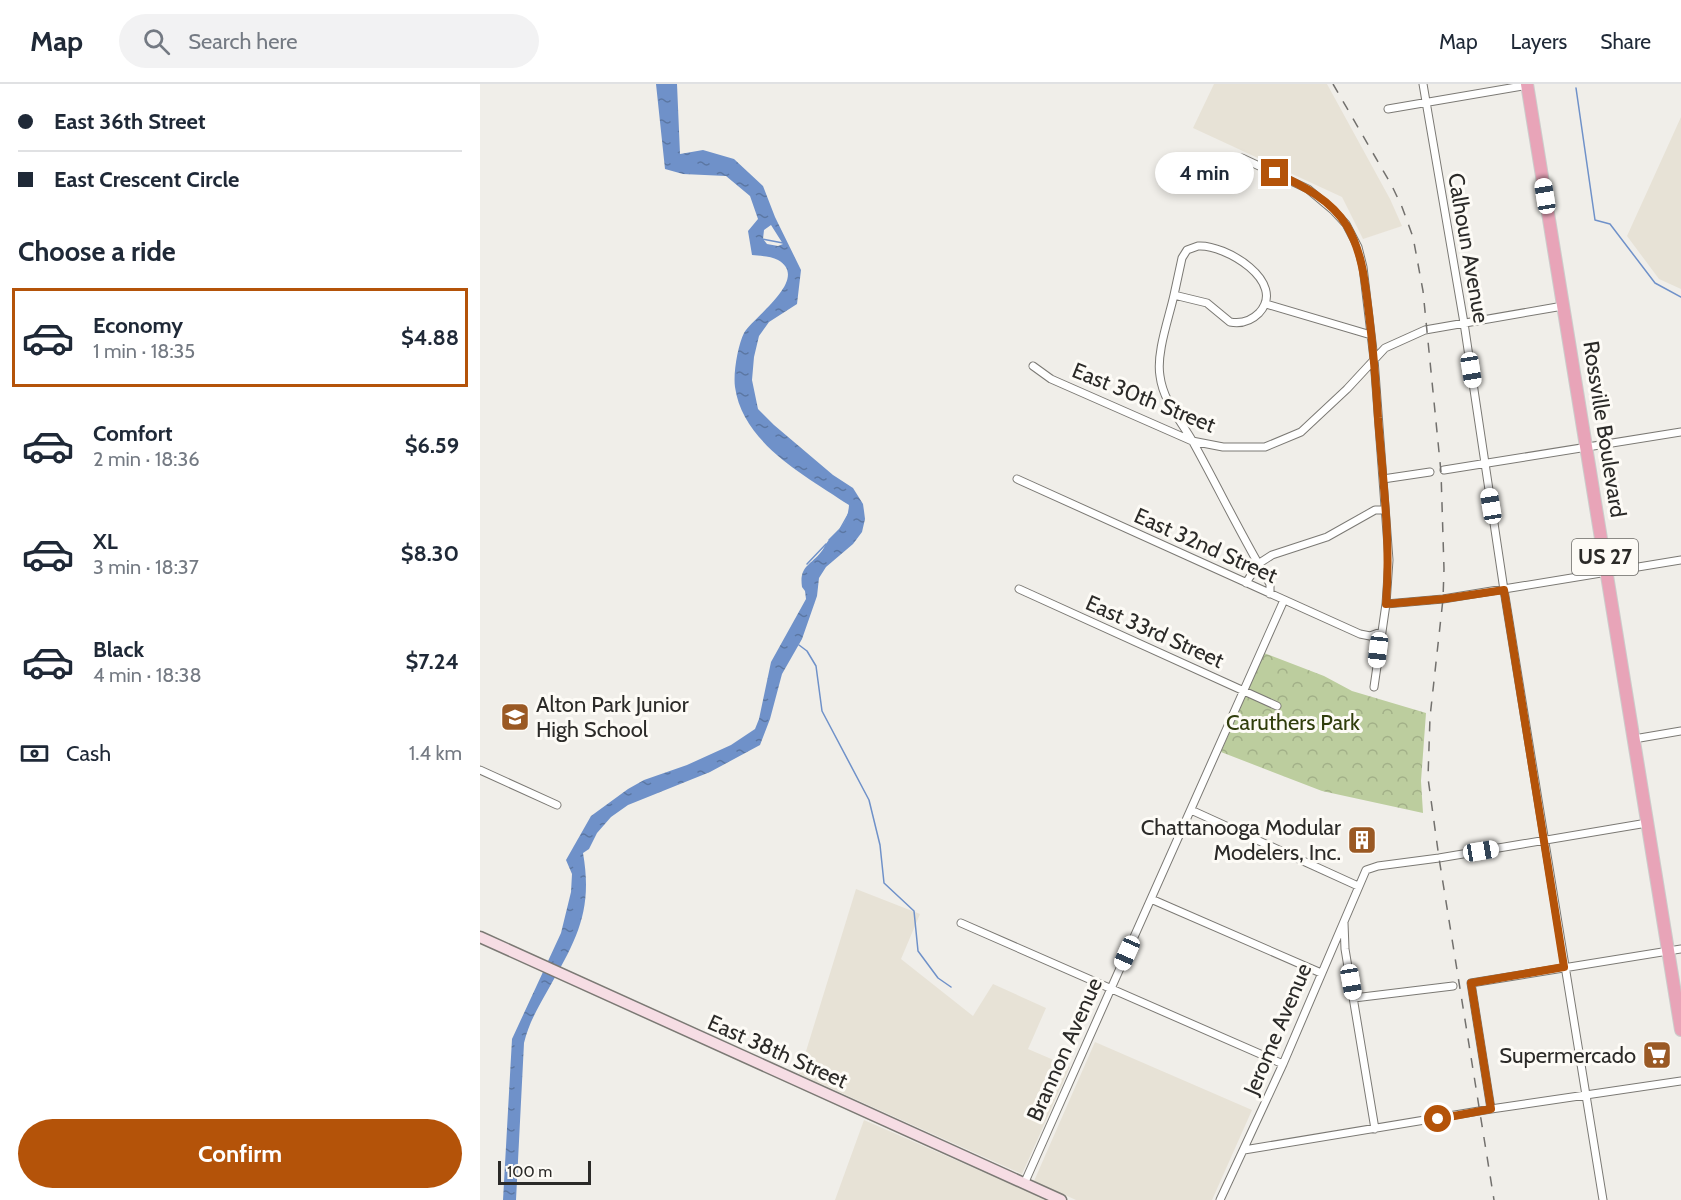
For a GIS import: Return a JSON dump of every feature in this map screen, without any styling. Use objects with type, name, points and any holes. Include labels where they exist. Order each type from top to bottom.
[{"type":"highway","name":"Rossville Boulevard","points":[[1527,85],[1681,1030]]},
{"type":"main road","name":"East 38th Street","points":[[480,937],[1061,1200]]},
{"type":"street","name":"Calhoun Avenue","points":[[1423,84],[1464,323],[1504,590],[1603,1200]]},
{"type":"street","points":[[1388,109],[1527,85]]},
{"type":"street","points":[[1242,158],[1308,189],[1333,210],[1346,224],[1358,247],[1363,267],[1374,359],[1389,560],[1386,604],[1380,632],[1374,687]]},
{"type":"street","points":[[1174,295],[1207,303],[1230,322],[1237,324],[1257,316],[1266,304],[1268,296],[1264,280],[1241,262],[1208,246],[1187,250],[1182,258],[1174,295],[1160,360],[1160,376],[1170,406],[1192,441],[1270,584],[1270,594]]},
{"type":"street","points":[[1266,304],[1371,335]]},
{"type":"street","name":"East 30th Street","points":[[1033,366],[1051,379],[1192,441],[1223,447],[1265,447],[1301,432],[1347,389],[1385,348],[1425,330],[1563,306]]},
{"type":"street","points":[[1444,470],[1681,432]]},
{"type":"street","points":[[1383,479],[1430,472]]},
{"type":"street","name":"East 32nd Street","points":[[1017,479],[1360,634],[1370,636],[1380,632]]},
{"type":"street","points":[[1246,583],[1258,564],[1272,555],[1327,537],[1375,510],[1386,510]]},
{"type":"street","points":[[1386,604],[1504,590],[1681,560]]},
{"type":"street","name":"East 33rd Street","points":[[1019,589],[1277,706]]},
{"type":"street","name":"Brannon Avenue","points":[[1024,1184],[1284,600]]},
{"type":"street","points":[[1634,739],[1681,730]]},
{"type":"street","points":[[480,770],[557,805]]},
{"type":"street","points":[[1191,810],[1358,886]]},
{"type":"street","points":[[1545,841],[1647,823]]},
{"type":"street","name":"Jerome Avenue","points":[[1220,1200],[1283,1064],[1366,870],[1378,866],[1545,841]]},
{"type":"street","points":[[1151,899],[1321,973]]},
{"type":"street","points":[[1343,920],[1375,1129]]},
{"type":"street","points":[[961,923],[1283,1064]]},
{"type":"street","points":[[1491,1109],[1471,983],[1681,949]]},
{"type":"street","points":[[1354,998],[1453,986]]},
{"type":"street","points":[[1244,1150],[1491,1109],[1681,1081]]},
{"type":"shaded area","points":[[1214,84],[1327,84],[1390,199],[1402,226],[1363,239],[1342,197],[1193,128]]},
{"type":"shaded area","points":[[1681,117],[1681,289],[1659,279],[1627,236]]},
{"type":"shaded area","points":[[856,889],[920,914],[901,959],[973,1016],[993,984],[1046,1008],[1028,1049],[1070,1067],[1022,1174],[799,1074]]},
{"type":"shaded area","points":[[1095,1042],[1252,1110],[1212,1200],[1076,1200],[1034,1181]]},
{"type":"shaded area","points":[[864,1120],[1047,1200],[835,1200]]},
{"type":"green space","name":"Caruthers Park","points":[[1264,653],[1324,676],[1352,691],[1426,713],[1421,781],[1423,813],[1322,791],[1221,752]]},
{"type":"water","points":[[656,84],[677,84],[680,154],[703,150],[734,159],[763,186],[775,217],[801,270],[797,304],[769,322],[759,336],[752,380],[758,409],[833,475],[853,488],[863,504],[865,519],[862,532],[853,544],[826,567],[819,578],[817,596],[802,639],[782,674],[770,719],[760,745],[710,772],[628,805],[611,817],[597,833],[589,849],[583,853],[586,891],[580,924],[568,954],[535,1014],[524,1043],[516,1200],[503,1200],[512,1039],[561,933],[571,892],[572,874],[566,860],[591,816],[628,789],[644,780],[687,765],[731,745],[755,729],[771,662],[806,599],[802,587],[804,570],[840,529],[845,521],[849,505],[796,470],[763,442],[740,407],[735,381],[736,359],[742,338],[749,326],[776,298],[788,277],[786,268],[778,260],[752,255],[748,231],[758,219],[750,196],[726,176],[683,174],[665,169]],"holes":[[[771,225],[783,244],[778,246],[767,244],[763,239],[764,230]]]},
{"type":"waterway","points":[[1576,88],[1595,220],[1610,224],[1655,283],[1681,297]]},
{"type":"waterway","points":[[762,239],[783,243]]},
{"type":"waterway","points":[[829,540],[840,529],[849,513]]},
{"type":"waterway","points":[[807,564],[826,544]]},
{"type":"waterway","points":[[799,645],[807,651],[816,666],[822,711],[869,800],[880,845],[884,883],[914,911],[918,951],[938,978],[951,987]]},
{"type":"railway","points":[[1333,84],[1402,207],[1413,237],[1423,291],[1441,472],[1444,569],[1443,599],[1430,717],[1428,778],[1494,1200]]},
{"type":"place","name":"Alton Park Junior High School","points":[[515,717]]},
{"type":"place","name":"Chattanooga Modular Modelers, Inc.","points":[[1362,840]]},
{"type":"place","name":"Supermercado","points":[[1657,1055]]},
{"type":"route","points":[[1275,173],[1308,189],[1333,210],[1346,224],[1358,247],[1363,267],[1374,359],[1386,510],[1389,560],[1386,604],[1504,590],[1564,967],[1471,983],[1491,1109],[1438,1119]]}]
